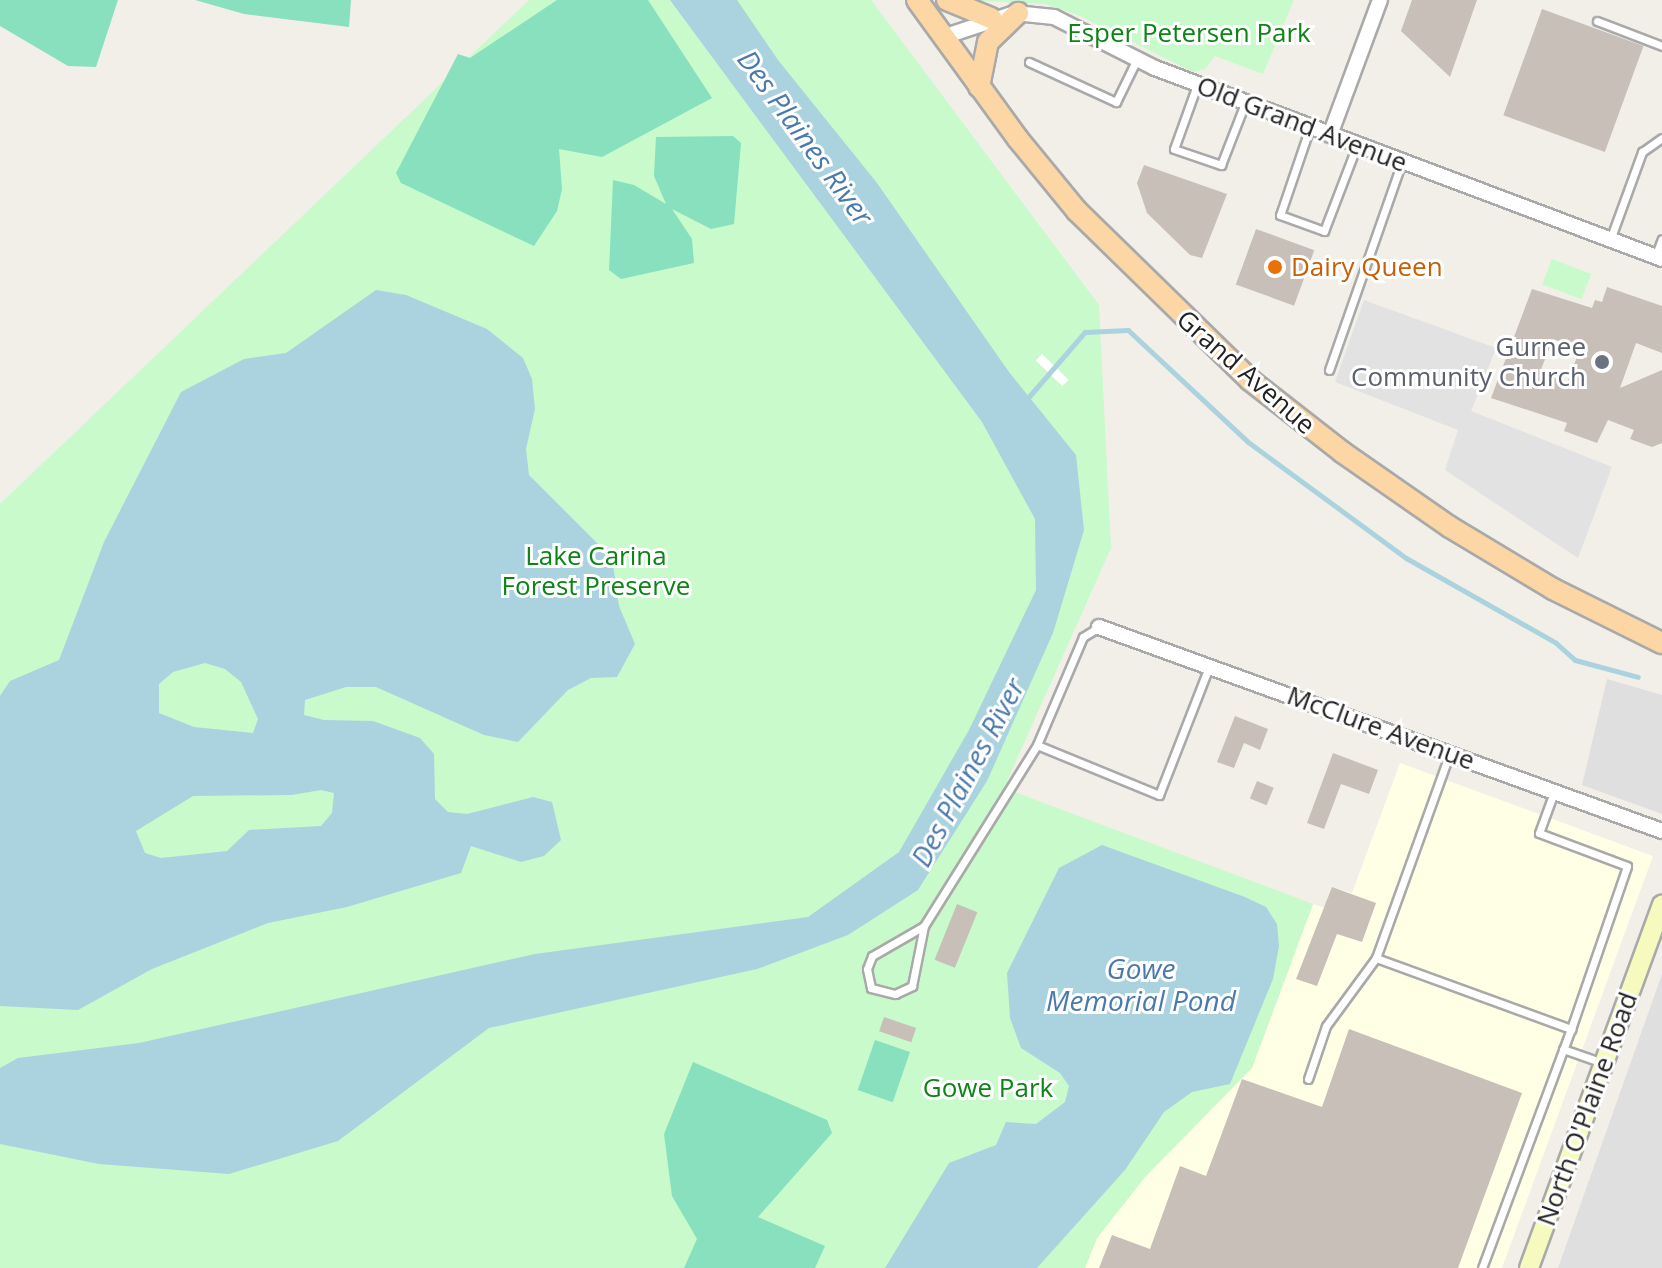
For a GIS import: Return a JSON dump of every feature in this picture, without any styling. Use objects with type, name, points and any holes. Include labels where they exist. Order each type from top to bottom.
[{"type":"main road","name":"Grand Avenue","points":[[917,0],[979,87],[1077,211],[1250,380],[1425,511],[1553,589],[1662,643]]},
{"type":"main road","points":[[947,0],[991,18]]},
{"type":"main road","points":[[979,87],[988,42],[1018,13]]},
{"type":"street","points":[[1330,135],[1380,0]]},
{"type":"street","name":"Old Grand Avenue","points":[[943,37],[991,18],[1018,13],[1054,17],[1137,59],[1197,84],[1659,258]]},
{"type":"street","name":"McClure Avenue","points":[[1099,627],[1662,831]]},
{"type":"street","name":"North O'Plaine Road","points":[[1529,1268],[1662,905]]},
{"type":"lane","points":[[1597,21],[1662,46]]},
{"type":"lane","points":[[1029,62],[1116,102],[1137,59]]},
{"type":"lane","points":[[1197,84],[1174,149],[1221,165],[1245,103]]},
{"type":"lane","points":[[1310,127],[1280,215],[1324,231],[1357,145]]},
{"type":"lane","points":[[1610,240],[1642,152],[1650,143],[1661,141]]},
{"type":"lane","points":[[1329,370],[1402,162]]},
{"type":"lane","points":[[1659,258],[1662,239]]},
{"type":"lane","points":[[924,926],[872,956],[867,969],[871,988],[895,994],[912,986],[924,926],[1037,745],[1083,637],[1099,627]]},
{"type":"lane","points":[[1037,745],[1159,795],[1209,667]]},
{"type":"lane","points":[[1308,1079],[1326,1026],[1376,958],[1450,753]]},
{"type":"lane","points":[[1482,1268],[1571,1029],[1627,866],[1539,833],[1555,791]]},
{"type":"lane","points":[[1376,958],[1571,1029]]},
{"type":"lane","points":[[1563,1049],[1604,1064]]},
{"type":"shaded area","points":[[1364,300],[1496,348],[1471,411],[1612,467],[1578,558],[1445,470],[1458,430],[1335,382]]},
{"type":"shaded area","points":[[1607,679],[1662,695],[1662,814],[1582,785]]},
{"type":"shaded area","points":[[1400,763],[1653,856],[1502,1268],[1085,1268],[1097,1238],[1145,1177],[1252,1068],[1313,904],[1325,908],[1332,887],[1352,893]]},
{"type":"shaded area","points":[[1662,974],[1662,1268],[1558,1268]]},
{"type":"green space","points":[[0,0],[118,0],[96,67],[68,66],[0,26]]},
{"type":"green space","points":[[195,0],[351,0],[349,27],[244,14]]},
{"type":"green space","name":"Lake Carina Forest Preserve","points":[[529,0],[871,0],[1099,305],[1111,548],[1004,788],[1313,904],[1252,1068],[1145,1177],[1097,1238],[1085,1268],[0,1268],[0,504]]},
{"type":"green space","points":[[557,0],[648,0],[712,98],[602,157],[559,149],[562,189],[557,211],[534,246],[401,183],[396,173],[458,54],[470,58]]},
{"type":"green space","name":"Esper Petersen Park","points":[[961,0],[1294,0],[1263,74],[1215,56],[1205,69],[1193,72],[1078,15],[1045,4]]},
{"type":"green space","points":[[733,136],[741,143],[734,224],[711,229],[672,209],[692,239],[694,263],[621,279],[609,270],[613,180],[634,185],[666,204],[654,176],[656,137]]},
{"type":"green space","points":[[1552,259],[1591,274],[1582,299],[1542,284]]},
{"type":"green space","points":[[875,1040],[910,1052],[893,1102],[858,1090]]},
{"type":"green space","points":[[693,1062],[827,1120],[832,1133],[758,1217],[825,1246],[815,1268],[684,1268],[697,1239],[672,1196],[664,1134]]},
{"type":"water","name":"Des Plaines River","points":[[670,0],[737,0],[778,60],[877,183],[1009,372],[1076,455],[1084,530],[1053,633],[987,781],[918,890],[848,935],[757,969],[489,1028],[338,1141],[229,1174],[99,1164],[0,1144],[0,1068],[18,1058],[139,1043],[535,954],[808,917],[899,852],[969,730],[1036,590],[1035,519],[982,422]]},
{"type":"water","points":[[376,290],[406,295],[487,329],[523,358],[532,379],[535,409],[526,449],[529,475],[612,558],[619,606],[635,644],[617,677],[591,678],[568,690],[518,742],[484,735],[376,687],[346,687],[305,700],[304,715],[324,720],[373,721],[420,738],[434,754],[435,799],[448,812],[467,814],[533,797],[552,802],[561,840],[544,856],[521,862],[471,846],[461,873],[347,907],[268,923],[152,969],[78,1010],[0,1006],[0,696],[10,681],[59,660],[104,542],[181,392],[244,359],[286,353]],"holes":[[[205,663],[225,669],[241,682],[258,719],[253,733],[194,727],[159,713],[159,684],[173,672]],[[321,790],[334,793],[332,813],[321,826],[249,830],[227,851],[161,858],[145,853],[136,831],[193,796],[292,795]]]},
{"type":"water","name":"Gowe Memorial Pond","points":[[1102,845],[1245,897],[1266,907],[1277,924],[1279,946],[1273,979],[1230,1084],[1192,1092],[1164,1112],[1125,1170],[1037,1268],[885,1268],[949,1163],[996,1145],[1006,1122],[1036,1124],[1065,1102],[1069,1086],[1060,1073],[1021,1048],[1010,1018],[1007,973],[1059,868]]},
{"type":"pier","points":[[1042,354],[1069,380],[1062,386],[1036,360]]},
{"type":"building","points":[[1412,0],[1477,0],[1450,77],[1401,31]]},
{"type":"building","points":[[1542,9],[1643,46],[1605,152],[1503,115]]},
{"type":"building","points":[[1144,165],[1227,194],[1202,258],[1190,255],[1147,213],[1137,183]]},
{"type":"building","name":"Dairy Queen","points":[[1256,229],[1314,250],[1294,306],[1236,284]]},
{"type":"building","name":"Gurnee Community Church","points":[[1607,287],[1662,306],[1662,353],[1636,343],[1620,388],[1662,370],[1662,443],[1652,447],[1630,439],[1634,430],[1608,420],[1597,443],[1564,431],[1567,423],[1491,398],[1532,289],[1592,308],[1595,300],[1602,302]],"holes":[[[1553,339],[1580,349],[1567,383],[1540,372]]]},
{"type":"building","points":[[1235,716],[1268,729],[1260,750],[1244,743],[1234,768],[1217,762]]},
{"type":"building","points":[[1333,753],[1378,770],[1369,794],[1341,784],[1324,829],[1307,823]]},
{"type":"building","points":[[1257,781],[1274,788],[1267,805],[1250,799]]},
{"type":"building","points":[[1332,887],[1376,903],[1362,942],[1337,934],[1317,986],[1296,979]]},
{"type":"building","points":[[957,904],[977,912],[955,968],[935,960]]},
{"type":"building","points":[[884,1017],[916,1028],[911,1042],[879,1031]]},
{"type":"building","points":[[1349,1029],[1522,1093],[1458,1268],[1099,1268],[1112,1235],[1150,1249],[1180,1166],[1206,1176],[1242,1079],[1322,1107]]},
{"type":"waterway","points":[[1026,400],[1085,332],[1128,330],[1248,442],[1406,558],[1556,643],[1575,660],[1638,677]]},
{"type":"place","name":"Dairy Queen","points":[[1275,267]]},
{"type":"place","name":"Gurnee Community Church","points":[[1602,362]]},
{"type":"park label","name":"Gowe Park","points":[[988,1088]]}]
